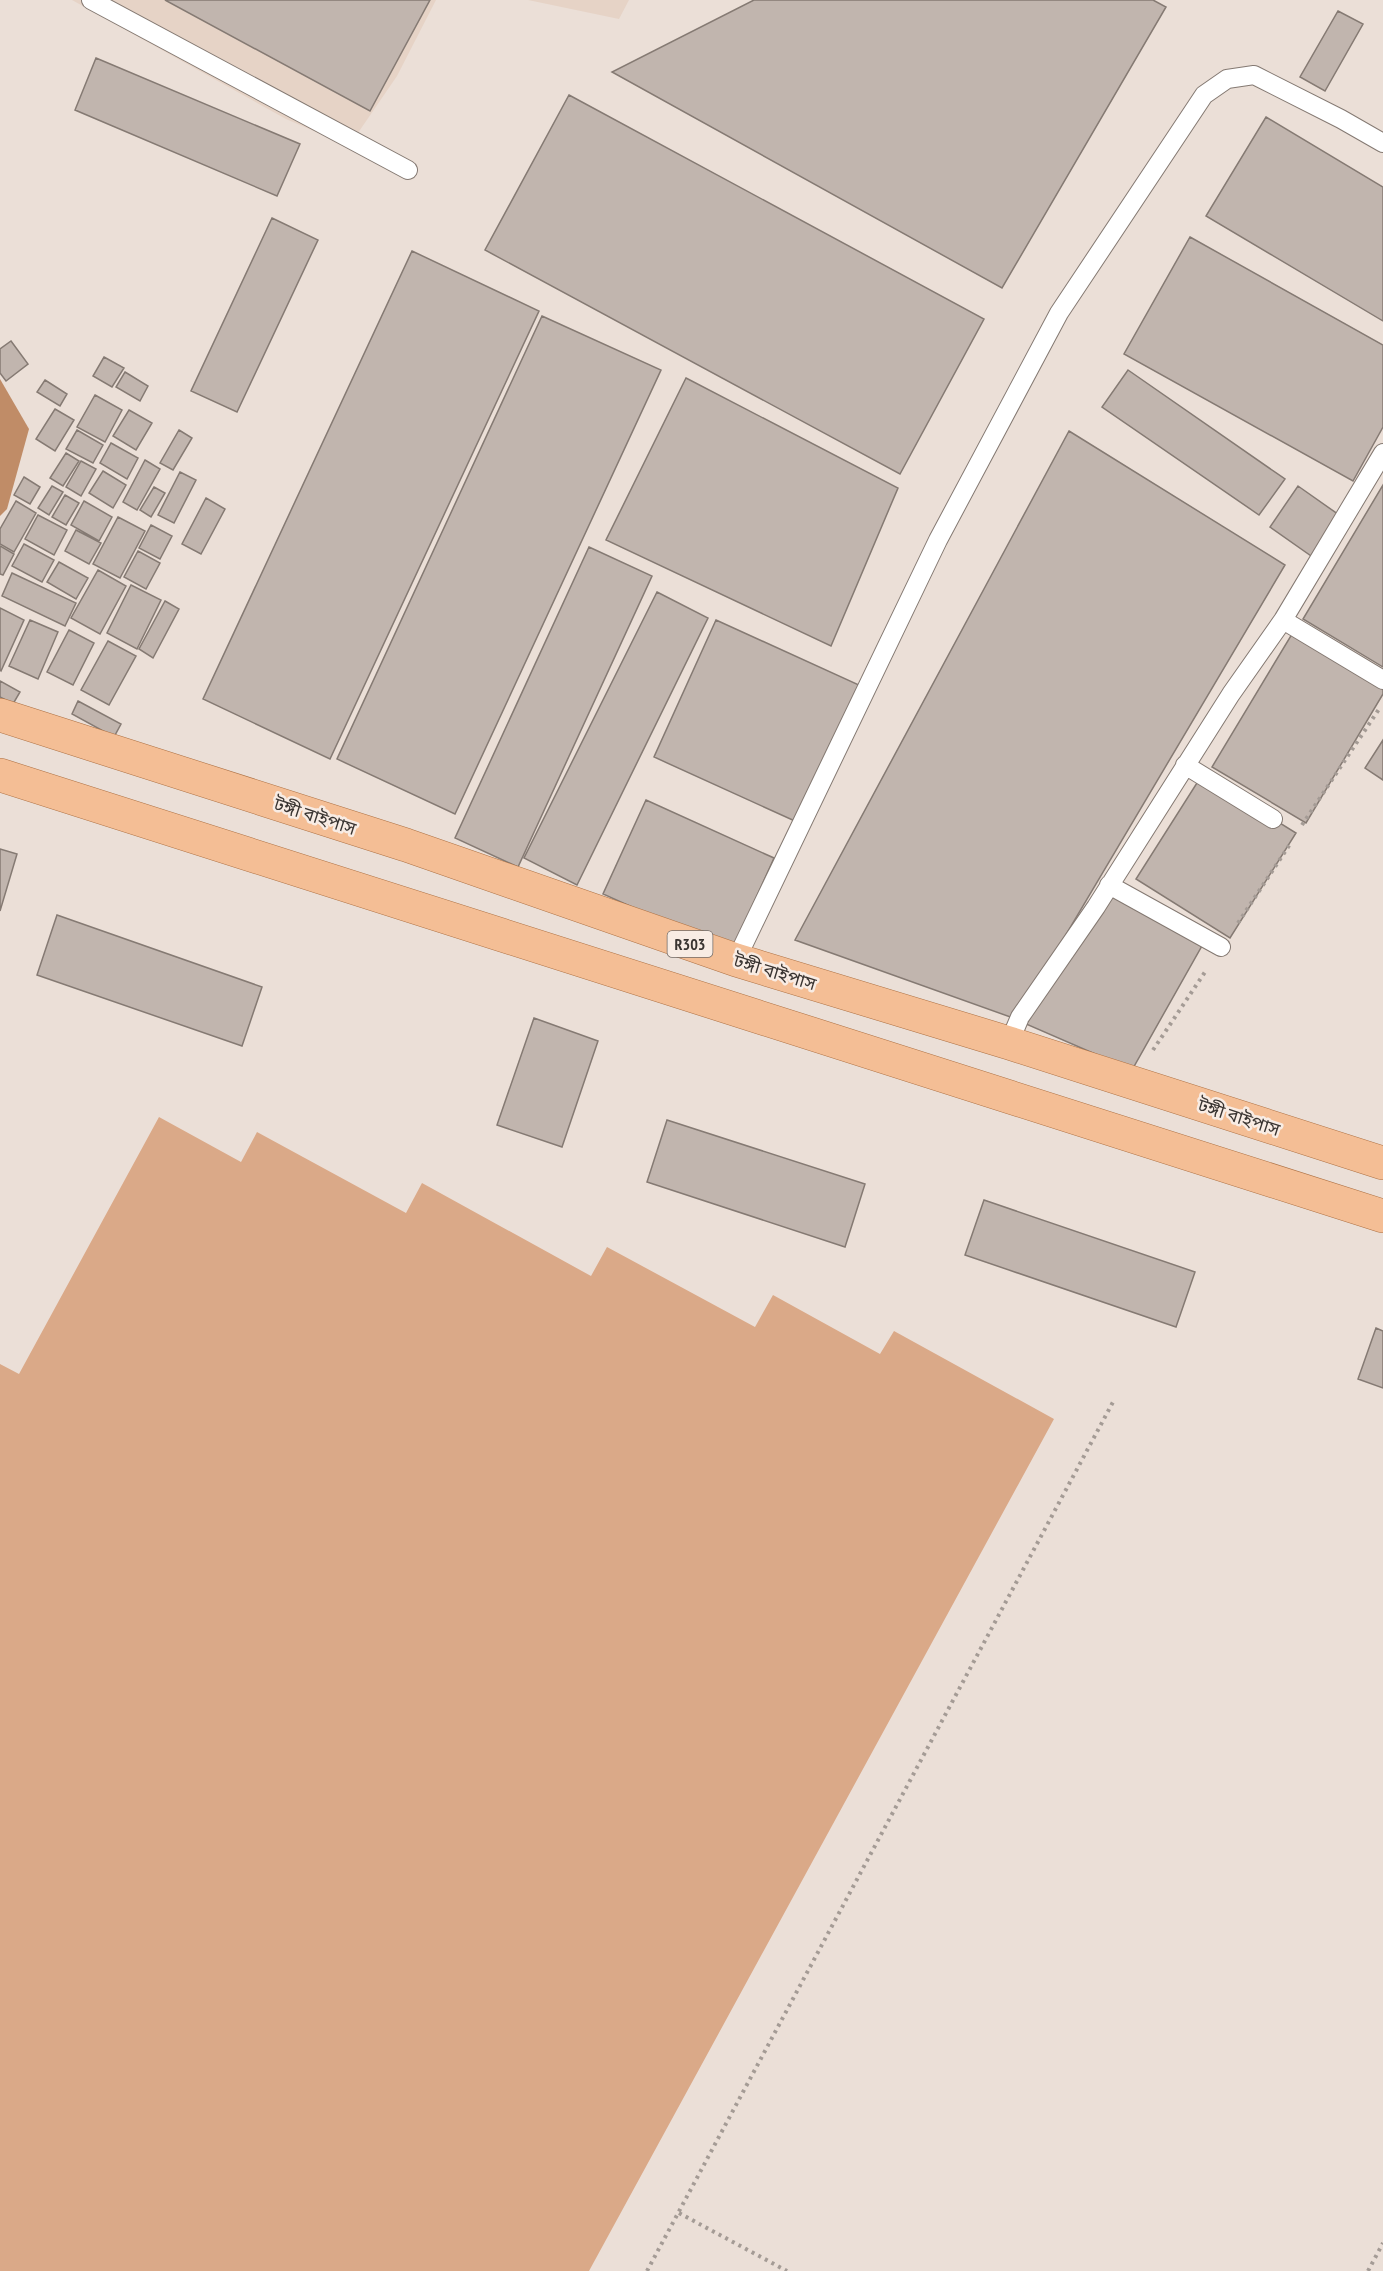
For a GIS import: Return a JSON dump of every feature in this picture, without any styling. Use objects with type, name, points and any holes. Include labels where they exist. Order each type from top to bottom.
[{"type":"main road","name":"টঙ্গী বাইপাস","points":[[0,714],[406,845],[736,960],[1010,1043],[1383,1163]]},
{"type":"main road","points":[[0,775],[1383,1216]]},
{"type":"lane","points":[[91,0],[408,170]]},
{"type":"lane","points":[[736,960],[938,540],[1059,313],[1204,95],[1227,79],[1254,75],[1383,143]]},
{"type":"lane","points":[[1010,1043],[1020,1017],[1109,885],[1231,694],[1283,621],[1383,453]]},
{"type":"lane","points":[[1283,621],[1383,680]]},
{"type":"lane","points":[[1185,765],[1273,819]]},
{"type":"lane","points":[[1109,885],[1221,947]]},
{"type":"path","points":[[1299,830],[1383,703]]},
{"type":"path","points":[[1132,1082],[1292,840]]},
{"type":"path","points":[[647,2271],[1113,1402]]},
{"type":"path","points":[[679,2213],[786,2271]]},
{"type":"path","points":[[1368,2271],[1383,2243]]},
{"type":"shaded area","points":[[72,0],[436,0],[397,76],[349,146],[286,119]]},
{"type":"shaded area","points":[[528,0],[629,0],[619,19]]},
{"type":"shaded area","points":[[0,379],[29,429],[7,509],[0,516]]},
{"type":"shaded area","points":[[159,1117],[241,1162],[257,1132],[406,1213],[422,1183],[591,1276],[607,1247],[755,1327],[773,1295],[880,1354],[894,1331],[1054,1419],[589,2271],[0,2271],[0,1364],[19,1374]]},
{"type":"building","points":[[165,0],[430,0],[370,111]]},
{"type":"building","points":[[754,0],[1153,0],[1166,7],[1002,288],[612,72]]},
{"type":"building","points":[[1338,11],[1363,24],[1325,91],[1300,77]]},
{"type":"building","points":[[96,58],[300,144],[277,196],[75,110]]},
{"type":"building","points":[[569,95],[984,319],[900,474],[485,250]]},
{"type":"building","points":[[1266,117],[1383,187],[1383,321],[1206,216]]},
{"type":"building","points":[[272,218],[318,240],[237,412],[191,391]]},
{"type":"building","points":[[1190,237],[1383,345],[1383,427],[1353,481],[1124,354]]},
{"type":"building","points":[[412,251],[539,311],[330,759],[203,699]]},
{"type":"building","points":[[542,316],[661,370],[455,814],[337,759]]},
{"type":"building","points":[[11,341],[28,364],[6,381],[0,373],[0,349]]},
{"type":"building","points":[[104,357],[124,368],[112,387],[93,376]]},
{"type":"building","points":[[1128,370],[1285,479],[1259,515],[1102,407]]},
{"type":"building","points":[[125,372],[148,386],[140,401],[116,387]]},
{"type":"building","points":[[686,378],[898,488],[831,646],[606,540]]},
{"type":"building","points":[[45,380],[67,394],[60,406],[37,392]]},
{"type":"building","points":[[95,395],[122,410],[105,442],[77,427]]},
{"type":"building","points":[[55,409],[74,420],[55,451],[36,439]]},
{"type":"building","points":[[129,410],[152,423],[136,450],[113,436]]},
{"type":"building","points":[[77,430],[103,445],[93,463],[66,449]]},
{"type":"building","points":[[179,430],[192,438],[173,470],[160,463]]},
{"type":"building","points":[[1069,431],[1285,565],[1016,1019],[795,940]]},
{"type":"building","points":[[111,443],[138,458],[127,479],[100,463]]},
{"type":"building","points":[[66,453],[79,461],[63,486],[50,478]]},
{"type":"building","points":[[145,460],[160,469],[137,510],[123,502]]},
{"type":"building","points":[[81,461],[96,469],[81,496],[66,487]]},
{"type":"building","points":[[103,471],[126,485],[113,508],[89,493]]},
{"type":"building","points":[[180,472],[196,480],[174,523],[158,515]]},
{"type":"building","points":[[24,477],[40,487],[30,504],[14,495]]},
{"type":"building","points":[[1383,485],[1383,667],[1303,619]]},
{"type":"building","points":[[52,486],[63,492],[49,515],[38,508]]},
{"type":"building","points":[[1298,486],[1342,517],[1314,558],[1270,527]]},
{"type":"building","points":[[154,487],[165,493],[151,517],[140,510]]},
{"type":"building","points":[[65,495],[79,503],[66,525],[52,517]]},
{"type":"building","points":[[206,498],[225,509],[201,554],[182,544]]},
{"type":"building","points":[[16,501],[36,513],[14,552],[0,544],[0,529]]},
{"type":"building","points":[[84,501],[112,517],[99,541],[71,525]]},
{"type":"building","points":[[38,515],[67,530],[54,555],[25,539]]},
{"type":"building","points":[[118,517],[145,531],[120,578],[93,564]]},
{"type":"building","points":[[151,525],[172,536],[160,559],[139,548]]},
{"type":"building","points":[[76,530],[101,543],[89,564],[65,551]]},
{"type":"building","points":[[24,544],[54,560],[42,582],[12,566]]},
{"type":"building","points":[[0,546],[14,554],[3,575],[0,574]]},
{"type":"building","points":[[589,547],[652,576],[518,867],[455,838]]},
{"type":"building","points":[[138,551],[160,563],[146,589],[124,577]]},
{"type":"building","points":[[59,562],[88,578],[76,599],[47,582]]},
{"type":"building","points":[[98,570],[126,586],[100,634],[71,618]]},
{"type":"building","points":[[12,573],[76,603],[65,626],[2,596]]},
{"type":"building","points":[[131,585],[161,600],[137,649],[107,633]]},
{"type":"building","points":[[657,592],[708,618],[577,885],[524,858]]},
{"type":"building","points":[[165,601],[179,609],[153,658],[139,649]]},
{"type":"building","points":[[0,608],[24,620],[1,671],[0,670]]},
{"type":"building","points":[[30,620],[58,632],[38,679],[9,666]]},
{"type":"building","points":[[716,620],[859,685],[797,822],[654,757]]},
{"type":"building","points":[[69,630],[94,643],[73,685],[47,672]]},
{"type":"building","points":[[1292,634],[1383,689],[1383,694],[1306,823],[1212,767]]},
{"type":"building","points":[[108,641],[136,656],[109,705],[81,690]]},
{"type":"building","points":[[0,681],[20,692],[13,704],[0,697]]},
{"type":"building","points":[[78,701],[121,724],[114,737],[72,714]]},
{"type":"building","points":[[1383,740],[1383,780],[1365,768]]},
{"type":"building","points":[[1202,775],[1296,833],[1230,938],[1136,879]]},
{"type":"building","points":[[646,800],[774,858],[732,952],[603,894]]},
{"type":"building","points":[[0,849],[17,854],[0,911]]},
{"type":"building","points":[[1107,890],[1203,944],[1132,1070],[1026,1024]]},
{"type":"building","points":[[57,915],[262,987],[242,1046],[37,975]]},
{"type":"building","points":[[534,1018],[598,1041],[562,1147],[497,1125]]},
{"type":"building","points":[[667,1120],[865,1184],[845,1247],[647,1182]]},
{"type":"building","points":[[984,1200],[1195,1272],[1176,1327],[965,1255]]},
{"type":"building","points":[[1376,1328],[1383,1331],[1383,1388],[1358,1379]]}]
